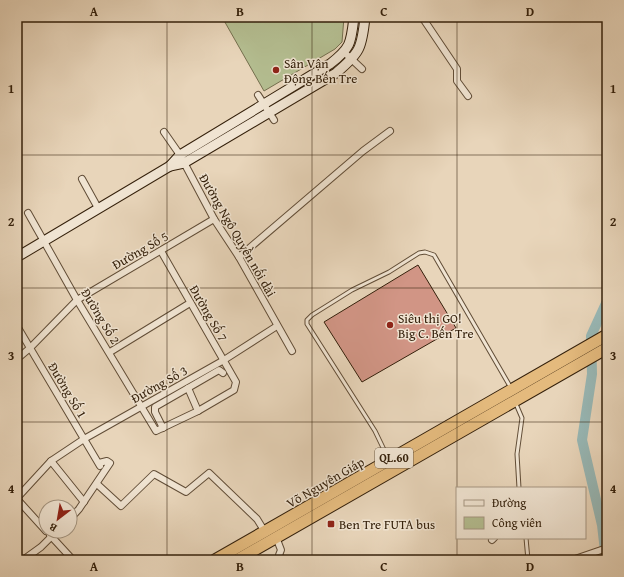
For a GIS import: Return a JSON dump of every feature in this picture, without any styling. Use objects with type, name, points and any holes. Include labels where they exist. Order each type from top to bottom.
[{"type":"highway","name":"Võ Nguyên Giáp","points":[[215,560],[265,532],[324,505],[513,395],[572,355],[607,335]]},
{"type":"highway","name":"Võ Nguyên Giáp","points":[[237,560],[276,537],[389,461],[513,395],[573,367],[607,348]]},
{"type":"street","points":[[17,257],[43,240],[182,159],[264,103],[330,64],[345,53],[352,39],[354,17]]},
{"type":"street","points":[[182,159],[272,116],[353,60],[363,40],[365,17]]},
{"type":"street","points":[[422,17],[457,69],[457,81],[468,96]]},
{"type":"street","points":[[345,53],[362,68]]},
{"type":"street","points":[[258,95],[272,116]]},
{"type":"street","points":[[239,257],[363,151],[390,131]]},
{"type":"street","name":"Đường Ngô Quyền nối dài","points":[[164,132],[182,159],[214,219],[239,257],[292,350]]},
{"type":"street","points":[[82,179],[98,208]]},
{"type":"street","name":"Đường Số 2","points":[[28,213],[77,300],[110,352],[156,431],[163,428]]},
{"type":"street","name":"Đường Số 5","points":[[17,359],[30,348],[77,300],[214,219]]},
{"type":"street","name":"Đường Số 7","points":[[161,251],[236,382],[236,387],[198,411]]},
{"type":"street","points":[[110,352],[190,303]]},
{"type":"street","name":"Đường Số 1","points":[[17,326],[99,465],[107,461],[110,463],[97,484]]},
{"type":"street","name":"Đường Số 3","points":[[17,498],[52,460],[84,439],[224,360],[278,326]]},
{"type":"street","points":[[188,388],[198,411],[163,428],[155,412],[155,407],[219,370],[223,373]]},
{"type":"street","points":[[52,460],[84,502]]},
{"type":"street","points":[[78,509],[97,484],[121,506],[154,474],[186,492],[209,473],[257,519],[265,532]]},
{"type":"street","points":[[17,498],[38,522]]},
{"type":"street","points":[[276,537],[281,550],[279,555],[283,560]]},
{"type":"street","points":[[23,560],[49,539]]},
{"type":"street","points":[[54,539],[73,560]]},
{"type":"street","points":[[572,560],[607,548]]},
{"type":"lane","points":[[389,461],[375,431],[308,327],[307,320],[312,315],[352,290],[389,272],[419,253],[425,252],[434,255],[513,395],[522,418],[517,454],[519,487]]},
{"type":"lane","points":[[526,539],[528,560]]},
{"type":"green space","name":"Sân Vận Động Bến Tre","points":[[222,17],[344,17],[342,42],[335,49],[264,91]]},
{"type":"building","name":"Siêu thị GO! Big C. Bến Tre","points":[[418,265],[456,328],[362,382],[324,322]]},
{"type":"waterway","points":[[606,560],[602,525],[582,440],[592,374],[591,336],[607,301]]},
{"type":"place","name":"Sân Vận Động Bến Tre","points":[[276,70]]},
{"type":"place","name":"Siêu thị GO! Big C. Bến Tre","points":[[390,325]]},
{"type":"place","name":"Ben Tre FUTA bus","points":[[331,524]]}]
